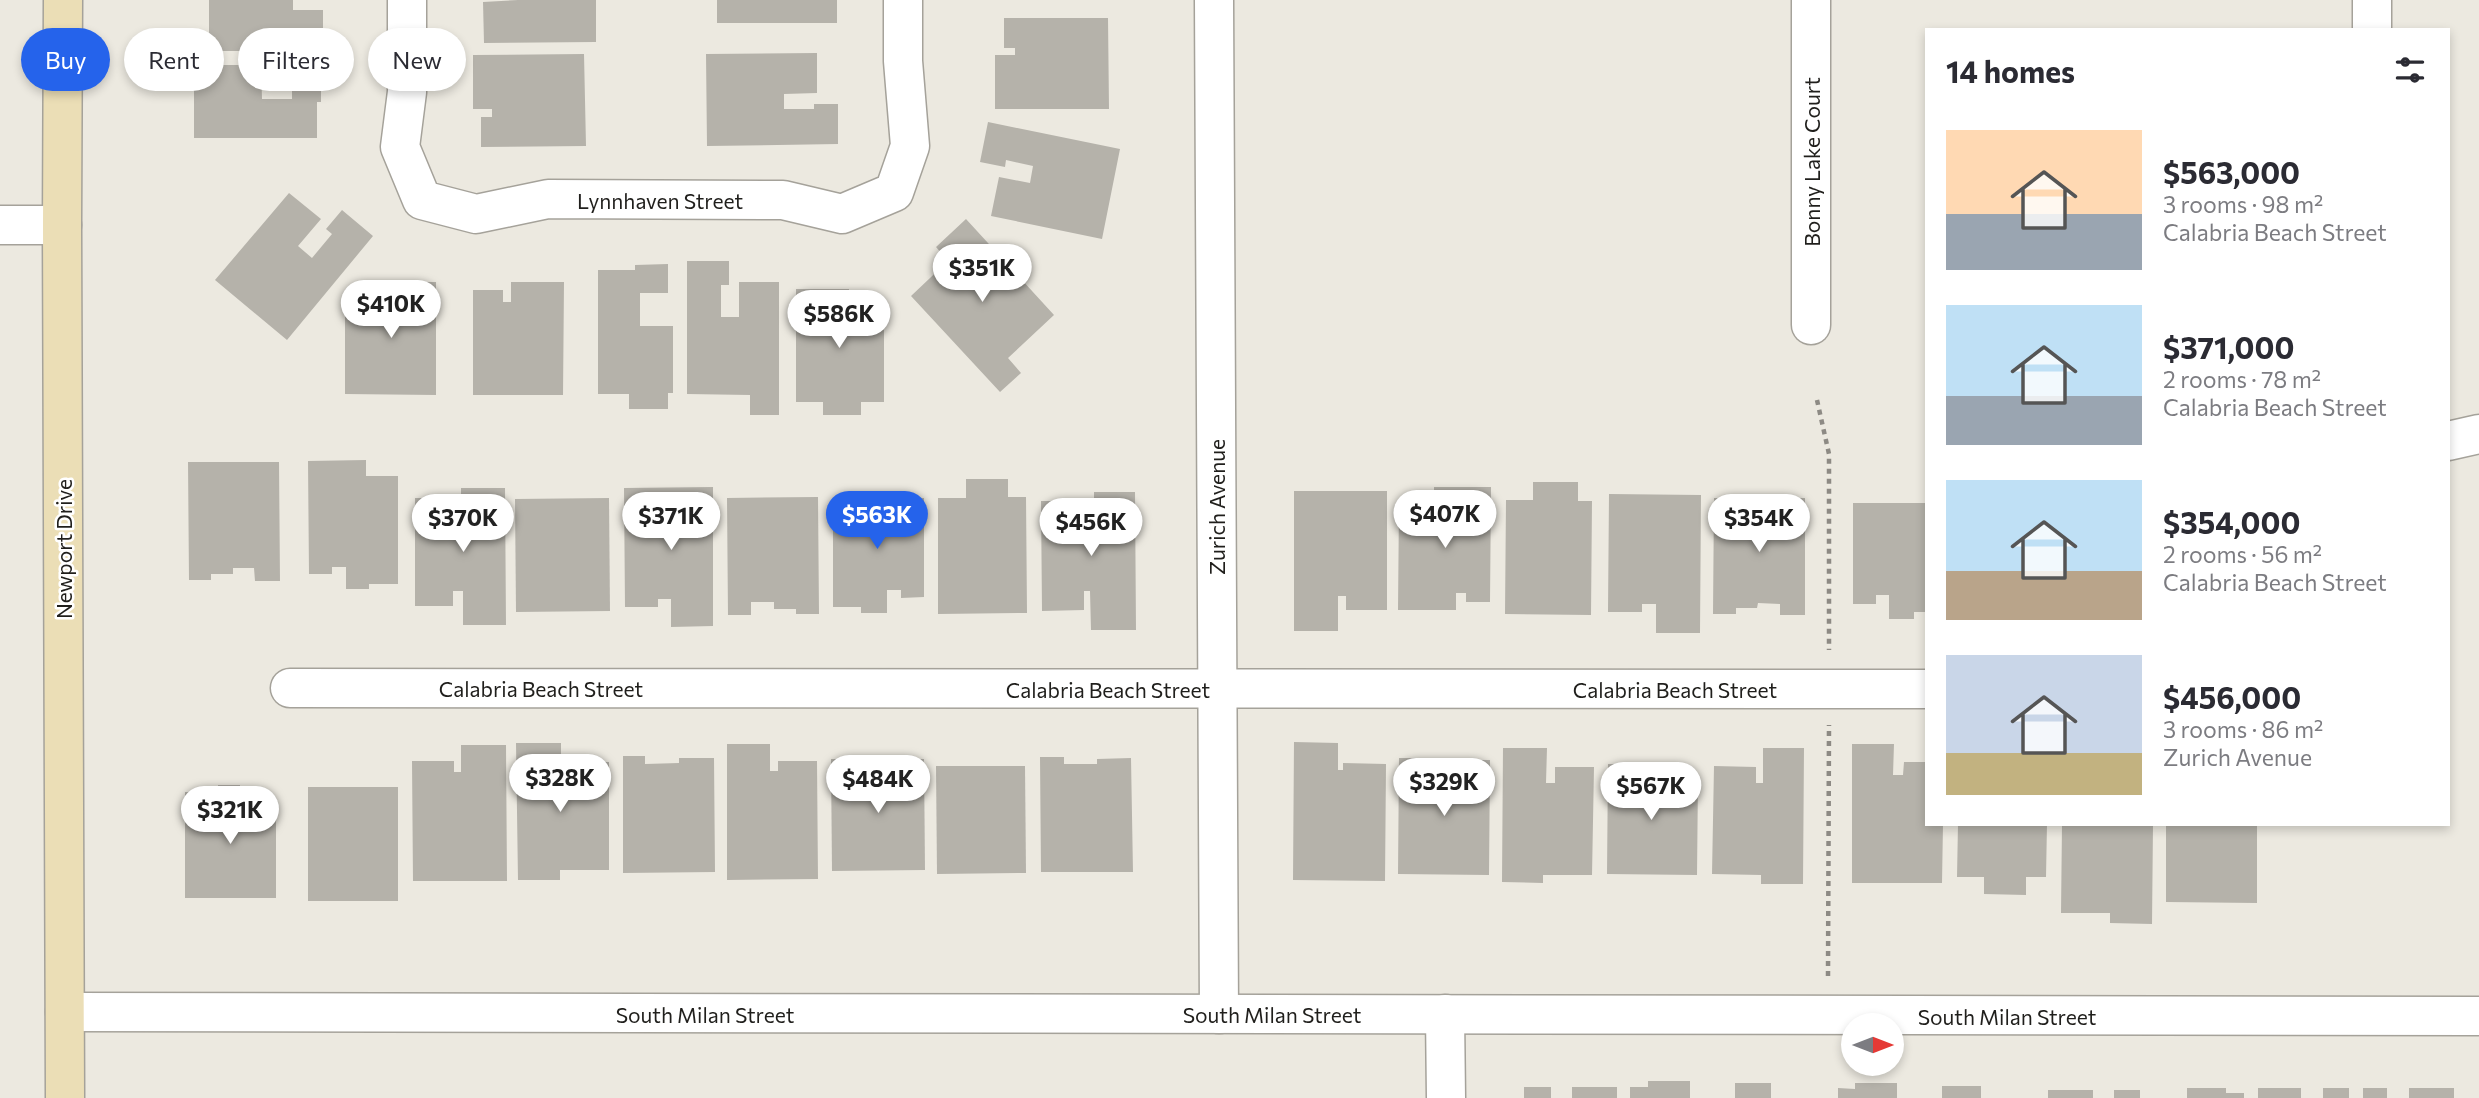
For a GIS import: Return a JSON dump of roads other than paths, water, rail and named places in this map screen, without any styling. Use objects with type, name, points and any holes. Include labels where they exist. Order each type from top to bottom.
[{"type":"street","name":"Newport Drive","points":[[63,0],[65,1098]]},
{"type":"street","name":"Lynnhaven Street","points":[[407,0],[407,92],[400,147],[422,200],[476,214],[548,199],[575,199],[783,200],[842,214],[894,192],[910,146],[903,61],[903,0]]},
{"type":"street","name":"Zurich Avenue","points":[[1214,0],[1219,1014]]},
{"type":"street","name":"Bonny Lake Court","points":[[1811,0],[1811,325]]},
{"type":"street","points":[[2372,0],[2372,28]]},
{"type":"street","points":[[0,225],[62,225]]},
{"type":"street","points":[[2450,440],[2479,433]]},
{"type":"street","name":"Calabria Beach Street","points":[[290,688],[1925,689]]},
{"type":"street","name":"South Milan Street","points":[[65,1012],[2479,1016]]},
{"type":"street","points":[[1445,1014],[1446,1098]]}]
